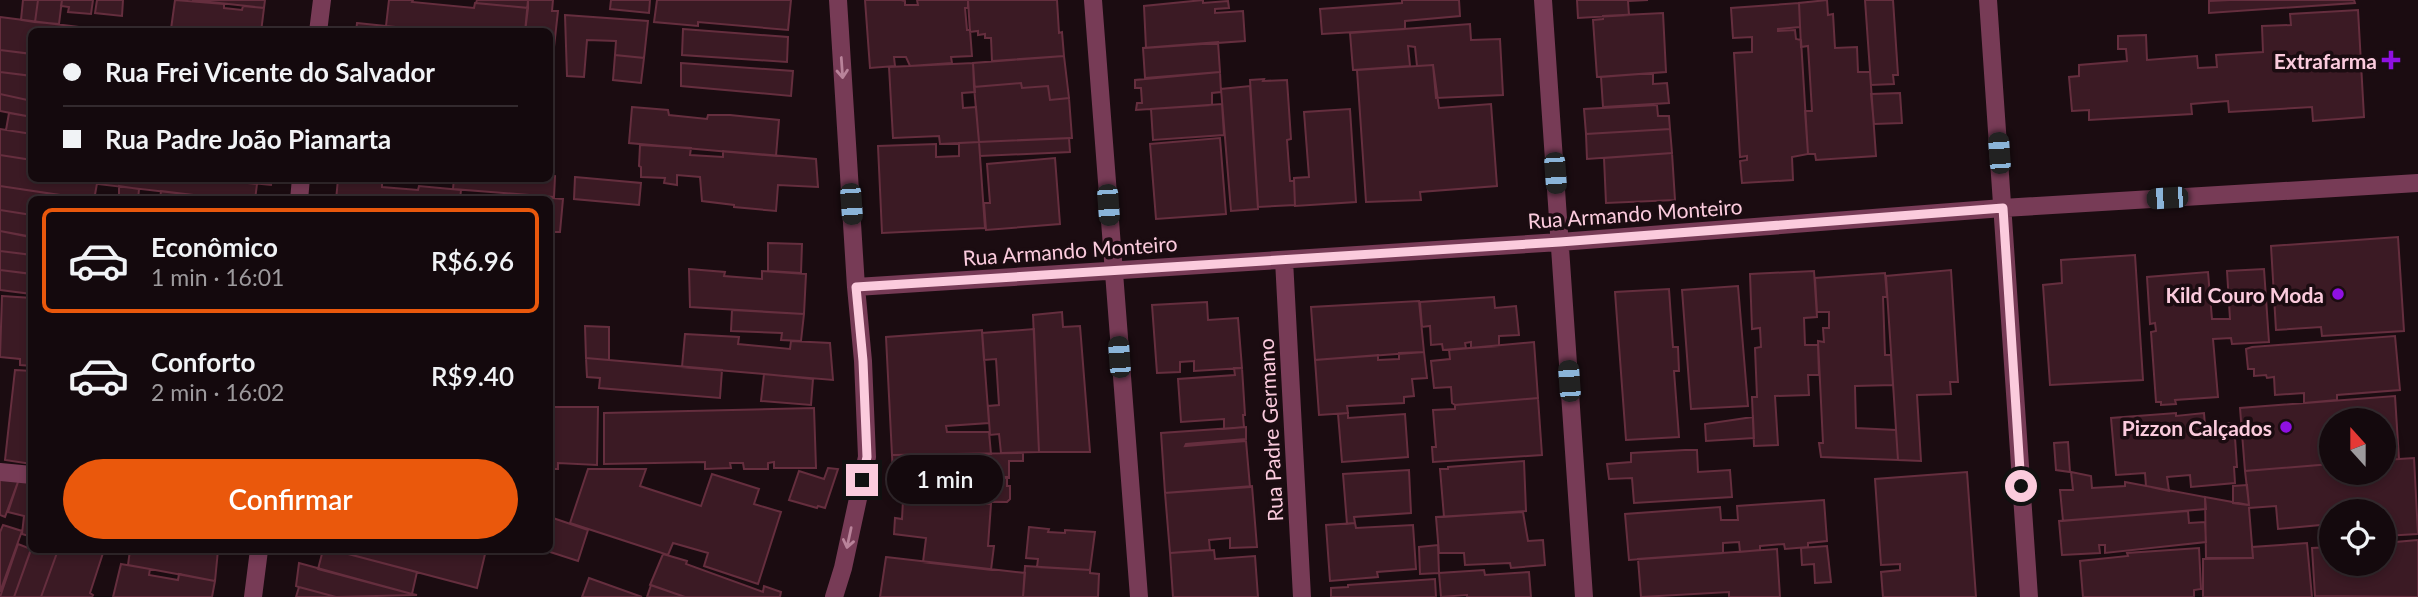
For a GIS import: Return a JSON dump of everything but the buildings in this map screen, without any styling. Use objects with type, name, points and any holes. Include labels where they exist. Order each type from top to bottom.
[{"type":"street","points":[[318,28],[322,0]]},
{"type":"street","points":[[834,597],[867,457],[838,0]]},
{"type":"street","points":[[1093,0],[1139,597]]},
{"type":"street","points":[[1543,0],[1584,597]]},
{"type":"street","points":[[1988,0],[2029,597]]},
{"type":"street","name":"Rua Armando Monteiro","points":[[856,287],[1560,242],[2003,208],[2418,183]]},
{"type":"street","name":"Rua Padre Germano","points":[[1284,260],[1302,597]]},
{"type":"street","points":[[0,472],[28,475]]},
{"type":"street","points":[[253,597],[259,553]]},
{"type":"place","name":"Extrafarma","points":[[2391,60]]},
{"type":"place","name":"Kild Couro Moda","points":[[2338,294]]},
{"type":"place","name":"Pizzon Calçados","points":[[2286,427]]},
{"type":"route","points":[[862,480],[867,457],[863,361],[856,287],[1560,242],[2003,208],[2021,486]]}]
